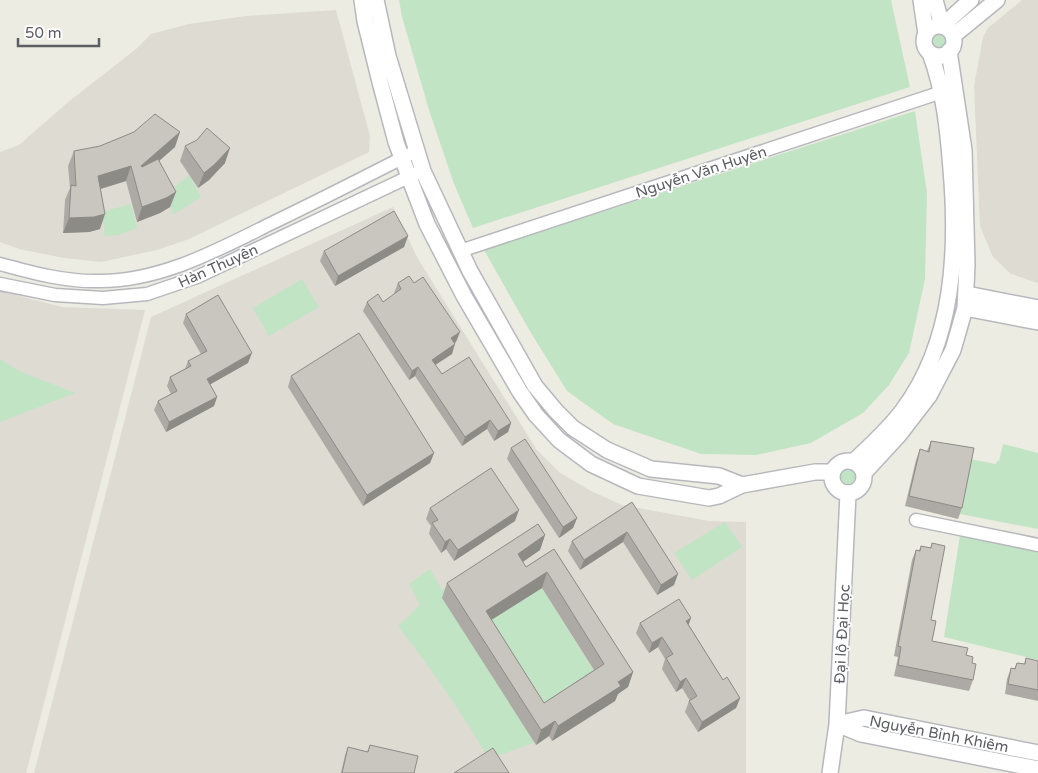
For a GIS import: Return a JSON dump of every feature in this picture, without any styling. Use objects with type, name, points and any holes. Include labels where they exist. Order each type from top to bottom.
[{"type":"street","points":[[362,0],[365,21],[396,142],[409,154]]},
{"type":"street","points":[[376,0],[409,154],[416,174],[428,224],[464,296],[497,355],[536,415],[558,440],[591,464],[638,486],[709,498],[719,496],[742,485],[815,472],[833,472]]},
{"type":"street","points":[[859,467],[904,409],[923,377],[932,357],[948,303],[952,272],[953,220],[948,136],[937,70],[924,44],[926,34],[921,0]]},
{"type":"street","points":[[930,53],[938,56],[949,51],[953,45],[936,0]]},
{"type":"street","points":[[947,31],[971,0]]},
{"type":"street","points":[[926,34],[932,27],[947,31],[997,0]]},
{"type":"street","points":[[859,467],[899,435],[929,396],[953,350],[966,301],[964,150],[949,51]]},
{"type":"street","name":"Nguyễn Văn Huyên","points":[[460,251],[942,92]]},
{"type":"street","name":"Hàn Thuyên","points":[[0,264],[40,275],[74,280],[100,281],[139,277],[162,272],[229,244],[321,200],[409,154]]},
{"type":"street","points":[[416,174],[535,386],[573,428],[607,450],[651,469],[719,476],[742,485]]},
{"type":"street","name":"Hàn Thuyên","points":[[0,284],[55,295],[103,298],[147,294],[180,284],[206,273],[416,174]]},
{"type":"street","points":[[966,301],[1038,308]]},
{"type":"street","points":[[966,301],[1038,322]]},
{"type":"street","points":[[843,462],[859,467],[864,483],[858,491],[848,494],[835,487],[832,477],[839,464],[843,462]]},
{"type":"street","name":"Đại lộ Đại Học","points":[[830,773],[837,724],[848,494]]},
{"type":"street","points":[[916,520],[1038,544]]},
{"type":"street","name":"Nguyễn Bỉnh Khiêm","points":[[837,724],[864,718],[1038,753]]},
{"type":"street","name":"Nguyễn Bỉnh Khiêm","points":[[837,724],[861,734],[1008,768],[1038,770]]},
{"type":"street","points":[[1008,768],[1012,748]]},
{"type":"shaded area","points":[[1022,0],[1038,0],[1038,283],[1011,274],[993,257],[980,226],[974,86],[983,37],[988,28]]},
{"type":"shaded area","points":[[336,10],[370,136],[369,152],[189,239],[157,250],[101,262],[64,258],[19,249],[0,242],[0,152],[19,145],[67,103],[136,49],[151,34],[189,24],[246,16]]},
{"type":"shaded area","points":[[393,207],[418,259],[537,450],[559,472],[591,491],[622,505],[709,521],[746,522],[746,773],[34,773],[151,317]]},
{"type":"shaded area","points":[[0,291],[62,307],[145,310],[26,773],[0,773]]},
{"type":"green space","points":[[399,0],[891,0],[910,87],[473,228],[454,184],[429,110],[402,17]]},
{"type":"green space","points":[[939,29],[947,33],[951,41],[947,49],[939,53],[931,49],[927,41],[931,33]]},
{"type":"green space","points":[[915,111],[927,193],[925,279],[909,353],[889,385],[863,413],[811,443],[756,455],[701,454],[613,424],[567,391],[531,333],[484,250]]},
{"type":"green space","points":[[189,175],[201,197],[173,215],[170,203],[163,191],[177,185]]},
{"type":"green space","points":[[131,204],[137,228],[118,235],[104,236],[102,212]]},
{"type":"green space","points":[[302,279],[319,307],[269,336],[253,308]]},
{"type":"green space","points":[[0,359],[19,371],[75,393],[0,422]]},
{"type":"green space","points":[[1003,444],[1038,453],[1038,529],[960,514],[970,459],[996,464],[999,461]]},
{"type":"green space","points":[[848,466],[853,467],[859,473],[859,483],[853,489],[848,490],[843,489],[837,483],[836,478],[837,473],[843,467]]},
{"type":"green space","points":[[725,522],[742,547],[692,580],[674,553]]},
{"type":"green space","points":[[961,529],[1038,544],[1038,660],[944,637]]},
{"type":"green space","points":[[430,569],[442,590],[460,577],[480,627],[542,588],[599,679],[555,735],[489,759],[446,691],[398,626],[420,605],[409,584]]},
{"type":"building","points":[[155,114],[180,132],[141,166],[158,159],[176,192],[142,207],[131,166],[98,176],[105,214],[94,217],[69,218],[71,185],[76,186],[74,151],[100,146],[134,132]]},
{"type":"building","points":[[207,128],[230,148],[204,173],[185,146],[197,140]]},
{"type":"building","points":[[394,211],[408,236],[338,276],[324,251]]},
{"type":"building","points":[[409,276],[414,283],[423,277],[460,332],[451,338],[455,344],[432,360],[442,374],[469,357],[511,423],[498,431],[490,420],[465,437],[418,367],[412,371],[367,302],[378,294],[383,302],[401,289],[398,283]]},
{"type":"building","points":[[218,295],[252,353],[207,379],[217,397],[169,422],[158,401],[177,391],[170,377],[191,366],[188,361],[207,351],[186,314]]},
{"type":"building","points":[[359,333],[434,453],[367,495],[291,376]]},
{"type":"building","points":[[525,439],[577,518],[563,527],[511,448]]},
{"type":"building","points":[[931,441],[974,448],[962,508],[909,496],[920,449],[929,452]]},
{"type":"building","points":[[491,468],[519,510],[458,550],[450,539],[445,542],[432,523],[438,520],[430,508]]},
{"type":"building","points":[[632,502],[678,574],[661,585],[627,532],[584,560],[572,541]]},
{"type":"building","points":[[538,524],[545,535],[518,554],[526,567],[554,549],[633,672],[618,682],[621,686],[558,726],[555,721],[541,730],[447,583]],"holes":[[[547,572],[604,664],[544,703],[486,611]]]},
{"type":"building","points":[[932,543],[945,546],[931,620],[936,621],[932,641],[968,648],[966,655],[973,657],[972,663],[976,664],[973,680],[898,665],[901,647],[898,646],[916,550],[920,551],[921,546],[931,548]]},
{"type":"building","points":[[679,599],[691,618],[686,621],[723,680],[727,677],[740,698],[702,722],[689,701],[697,696],[686,678],[680,682],[666,658],[673,654],[662,637],[652,643],[640,623]]},
{"type":"building","points":[[1026,658],[1038,661],[1038,690],[1008,684],[1011,668],[1015,669],[1017,663],[1025,664]]},
{"type":"building","points":[[370,745],[418,756],[414,773],[342,773],[348,747],[368,752]]},
{"type":"building","points":[[493,748],[509,773],[454,773]]}]
